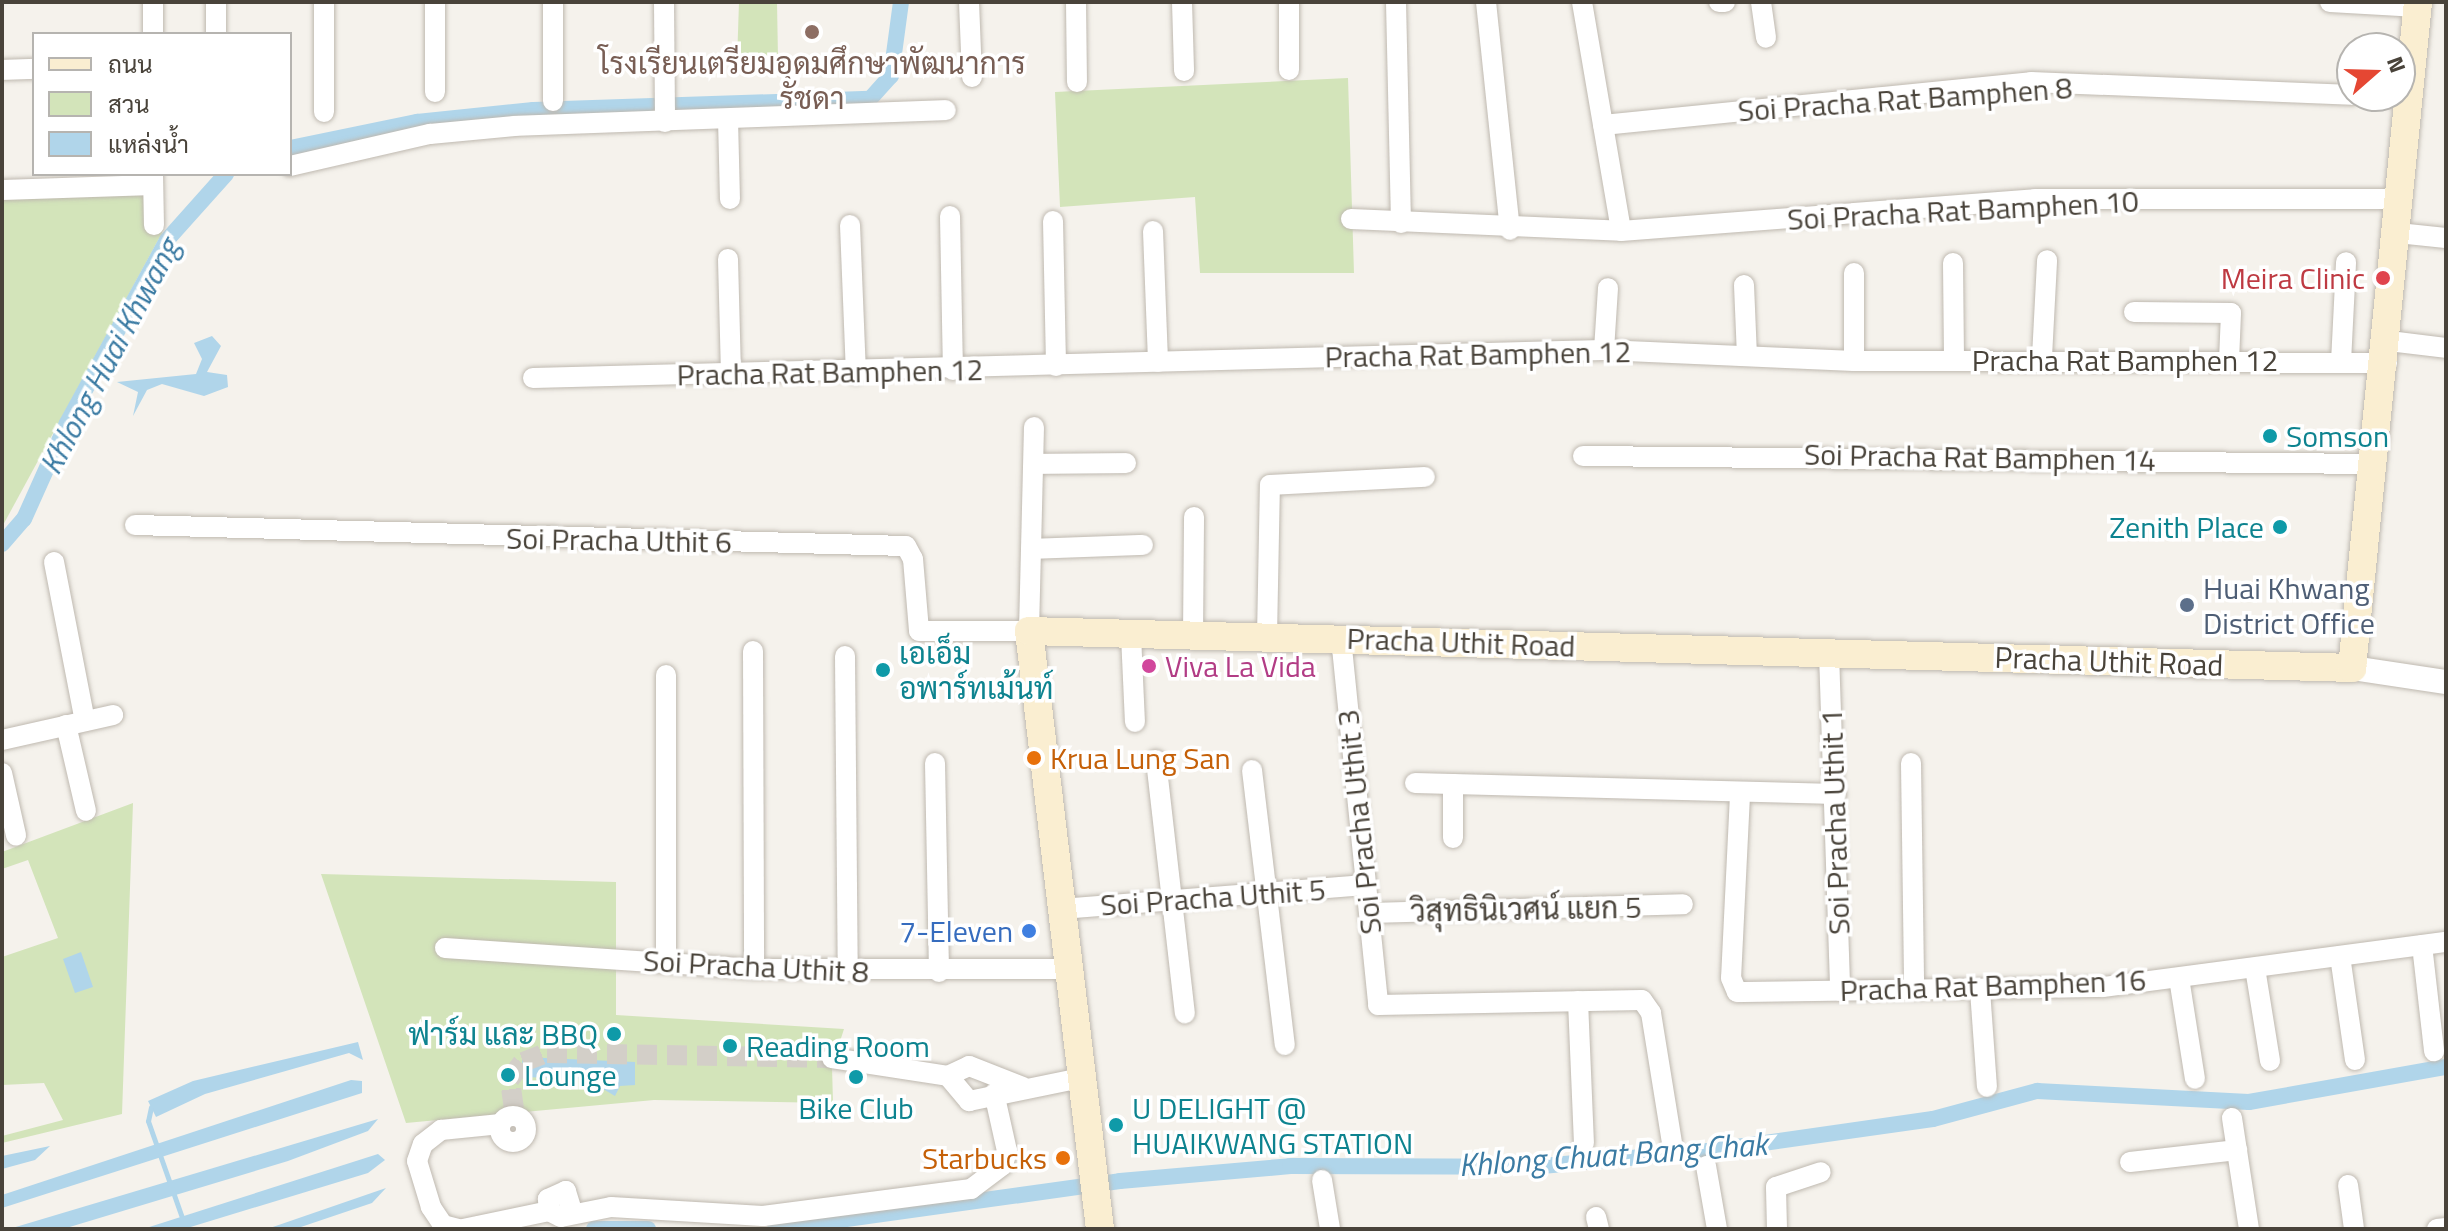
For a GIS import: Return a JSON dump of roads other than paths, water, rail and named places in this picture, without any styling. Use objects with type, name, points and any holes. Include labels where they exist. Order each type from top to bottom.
[{"type":"main road","points":[[2412,32],[2418,4]]},
{"type":"main road","points":[[2352,668],[2402,199],[2398,112]]},
{"type":"main road","points":[[1029,631],[1098,1216]]},
{"type":"main road","name":"Pracha Uthit Road","points":[[1029,631],[2352,668]]},
{"type":"street","points":[[153,2],[153,32]]},
{"type":"street","points":[[216,2],[216,32]]},
{"type":"street","points":[[324,2],[324,112]]},
{"type":"street","points":[[435,2],[435,92]]},
{"type":"street","points":[[553,2],[553,101]]},
{"type":"street","points":[[664,2],[665,120]]},
{"type":"street","points":[[969,2],[972,77]]},
{"type":"street","points":[[1076,2],[1077,82]]},
{"type":"street","points":[[1182,2],[1184,71]]},
{"type":"street","points":[[1289,2],[1289,70]]},
{"type":"street","points":[[1396,2],[1401,223]]},
{"type":"street","points":[[1486,2],[1510,230]]},
{"type":"street","points":[[1582,2],[1621,231]]},
{"type":"street","points":[[1761,2],[1766,38]]},
{"type":"street","points":[[2330,2],[2418,4]]},
{"type":"street","points":[[2,70],[32,69]]},
{"type":"street","name":"Soi Pracha Rat Bamphen 8","points":[[1603,125],[2031,82],[2336,94]]},
{"type":"street","points":[[292,166],[430,134],[665,120],[946,110]]},
{"type":"street","points":[[728,119],[730,199]]},
{"type":"street","points":[[2,190],[153,180],[154,225]]},
{"type":"street","name":"Soi Pracha Rat Bamphen 10","points":[[1351,219],[1510,230],[1621,231],[2035,199],[2402,199]]},
{"type":"street","points":[[950,216],[953,370]]},
{"type":"street","points":[[1053,221],[1056,366]]},
{"type":"street","points":[[850,225],[856,374]]},
{"type":"street","points":[[1153,231],[1158,362]]},
{"type":"street","points":[[2398,233],[2446,238]]},
{"type":"street","points":[[728,259],[731,375]]},
{"type":"street","points":[[2042,357],[2047,260]]},
{"type":"street","points":[[2341,362],[2346,262]]},
{"type":"street","points":[[1953,263],[1954,359]]},
{"type":"street","points":[[1854,273],[1854,361]]},
{"type":"street","points":[[1744,285],[1747,356]]},
{"type":"street","points":[[1604,350],[1608,288]]},
{"type":"street","points":[[2134,312],[2231,313],[2229,360]]},
{"type":"street","name":"Pracha Rat Bamphen 12","points":[[533,378],[856,374],[1604,350],[1854,361],[2042,357],[2341,362],[2388,352],[2446,348]]},
{"type":"street","points":[[1029,631],[1034,427]]},
{"type":"street","name":"Soi Pracha Rat Bamphen 14","points":[[1583,456],[2376,464]]},
{"type":"street","points":[[1034,464],[1126,463]]},
{"type":"street","points":[[1267,637],[1270,485],[1425,477]]},
{"type":"street","points":[[1193,636],[1194,517]]},
{"type":"street","name":"Soi Pracha Uthit 6","points":[[135,525],[906,546],[919,631],[1029,631]]},
{"type":"street","points":[[1032,549],[1143,545]]},
{"type":"street","points":[[54,562],[86,811]]},
{"type":"street","points":[[1131,635],[1135,722]]},
{"type":"street","name":"Soi Pracha Uthit 3","points":[[1341,638],[1378,1005],[1578,1001]]},
{"type":"street","points":[[753,651],[754,969]]},
{"type":"street","name":"Soi Pracha Uthit 1","points":[[1829,653],[1836,794],[1840,991]]},
{"type":"street","points":[[845,656],[848,971]]},
{"type":"street","points":[[2352,668],[2446,682]]},
{"type":"street","points":[[666,675],[666,962]]},
{"type":"street","points":[[2,740],[113,715]]},
{"type":"street","points":[[1156,760],[1185,1013]]},
{"type":"street","points":[[935,763],[939,972]]},
{"type":"street","points":[[1911,763],[1914,990]]},
{"type":"street","points":[[1252,770],[1270,894],[1285,1045]]},
{"type":"street","points":[[2,773],[16,835]]},
{"type":"street","points":[[1415,783],[1740,795],[1836,794]]},
{"type":"street","points":[[1453,784],[1453,838]]},
{"type":"street","name":"Pracha Rat Bamphen 16","points":[[1740,795],[1731,986],[1737,992],[1980,990],[2179,978],[2446,942]]},
{"type":"street","name":"Soi Pracha Uthit 5","points":[[1061,909],[1365,885]]},
{"type":"street","name":"วิสุทธินิเวศน์ แยก 5","points":[[1370,913],[1683,904]]},
{"type":"street","points":[[2422,945],[2434,1051]]},
{"type":"street","name":"Soi Pracha Uthit 8","points":[[445,948],[754,969],[939,972],[1067,969]]},
{"type":"street","points":[[2340,956],[2355,1060]]},
{"type":"street","points":[[2255,968],[2270,1061]]},
{"type":"street","points":[[2179,978],[2195,1079]]},
{"type":"street","points":[[1980,990],[1987,1087]]},
{"type":"street","points":[[1584,1143],[1578,1001],[1642,1000],[1651,1013],[1672,1142]]},
{"type":"street","points":[[832,1058],[948,1076],[969,1066],[1023,1087]]},
{"type":"street","points":[[948,1076],[969,1101],[1023,1087],[1081,1078]]},
{"type":"street","points":[[510,1116],[441,1130],[423,1144],[417,1161],[431,1207],[443,1225],[460,1229],[549,1211],[561,1217],[572,1211],[763,1216],[971,1189],[1003,1165],[1007,1151],[994,1093]]},
{"type":"street","points":[[2232,1118],[2249,1229]]},
{"type":"street","points":[[2130,1162],[2237,1150]]},
{"type":"street","points":[[1706,1166],[1717,1229]]},
{"type":"street","points":[[1777,1229],[1776,1187],[1821,1172]]},
{"type":"street","points":[[1322,1180],[1330,1229]]},
{"type":"street","points":[[2348,1185],[2354,1229]]},
{"type":"street","points":[[2437,1229],[2446,1228]]},
{"type":"water","points":[[212,336],[221,346],[207,372],[227,375],[228,387],[204,396],[162,384],[147,390],[133,416],[138,392],[117,382],[196,374],[202,359],[194,343]]},
{"type":"water","points":[[81,952],[93,987],[75,993],[63,959]]},
{"type":"water","points":[[358,1042],[363,1060],[349,1053],[205,1094],[156,1117],[148,1101],[193,1081]]},
{"type":"water","points":[[522,1057],[635,1062],[635,1085],[620,1086],[615,1096],[586,1079],[523,1077]]},
{"type":"water","points":[[351,1080],[362,1081],[362,1093],[2,1208],[2,1195]]},
{"type":"water","points":[[378,1119],[368,1131],[288,1161],[63,1229],[9,1229]]},
{"type":"water","points":[[50,1146],[35,1160],[2,1169],[2,1156]]},
{"type":"water","points":[[378,1154],[385,1160],[368,1173],[184,1229],[143,1229]]},
{"type":"water","points":[[386,1188],[372,1203],[295,1229],[267,1229]]},
{"type":"waterway","name":"Khlong Huai Khwang","points":[[292,148],[417,122],[533,110],[870,99],[891,76],[901,2]]},
{"type":"waterway","name":"Khlong Huai Khwang","points":[[2,544],[24,519],[67,423],[167,240],[224,176]]},
{"type":"waterway","name":"Khlong Chuat Bang Chak","points":[[775,1229],[1120,1181],[1290,1166],[1531,1167],[1708,1151],[1933,1119],[2037,1091],[2249,1102],[2446,1067]]},
{"type":"waterway","points":[[151,1107],[148,1121],[186,1229]]},
{"type":"waterway","name":"Khlong Chuat Bang Chak","points":[[594,1229],[648,1229]]},
{"type":"tunnel","points":[[514,1109],[510,1079],[523,1062],[547,1053],[832,1058]]},
{"type":"place","name":"โรงเรียนเตรียมอุดมศึกษาพัฒนาการ รัชดา","points":[[812,32]]},
{"type":"place","name":"Meira Clinic","points":[[2383,278]]},
{"type":"place","name":"Somson","points":[[2270,436]]},
{"type":"place","name":"Zenith Place","points":[[2280,527]]},
{"type":"place","name":"Huai Khwang District Office","points":[[2187,605]]},
{"type":"place","name":"Viva La Vida","points":[[1149,666]]},
{"type":"place","name":"เอเอ็ม อพาร์ทเม้นท์","points":[[883,670]]},
{"type":"place","name":"Krua Lung San","points":[[1034,758]]},
{"type":"place","name":"7-Eleven","points":[[1029,931]]},
{"type":"place","name":"ฟาร์ม และ BBQ","points":[[614,1034]]},
{"type":"place","name":"Reading Room","points":[[730,1046]]},
{"type":"place","name":"Lounge","points":[[508,1075]]},
{"type":"place","name":"Bike Club","points":[[856,1077]]},
{"type":"place","name":"U DELIGHT @ HUAIKWANG STATION","points":[[1116,1125]]},
{"type":"place","name":"Starbucks","points":[[1063,1158]]}]
